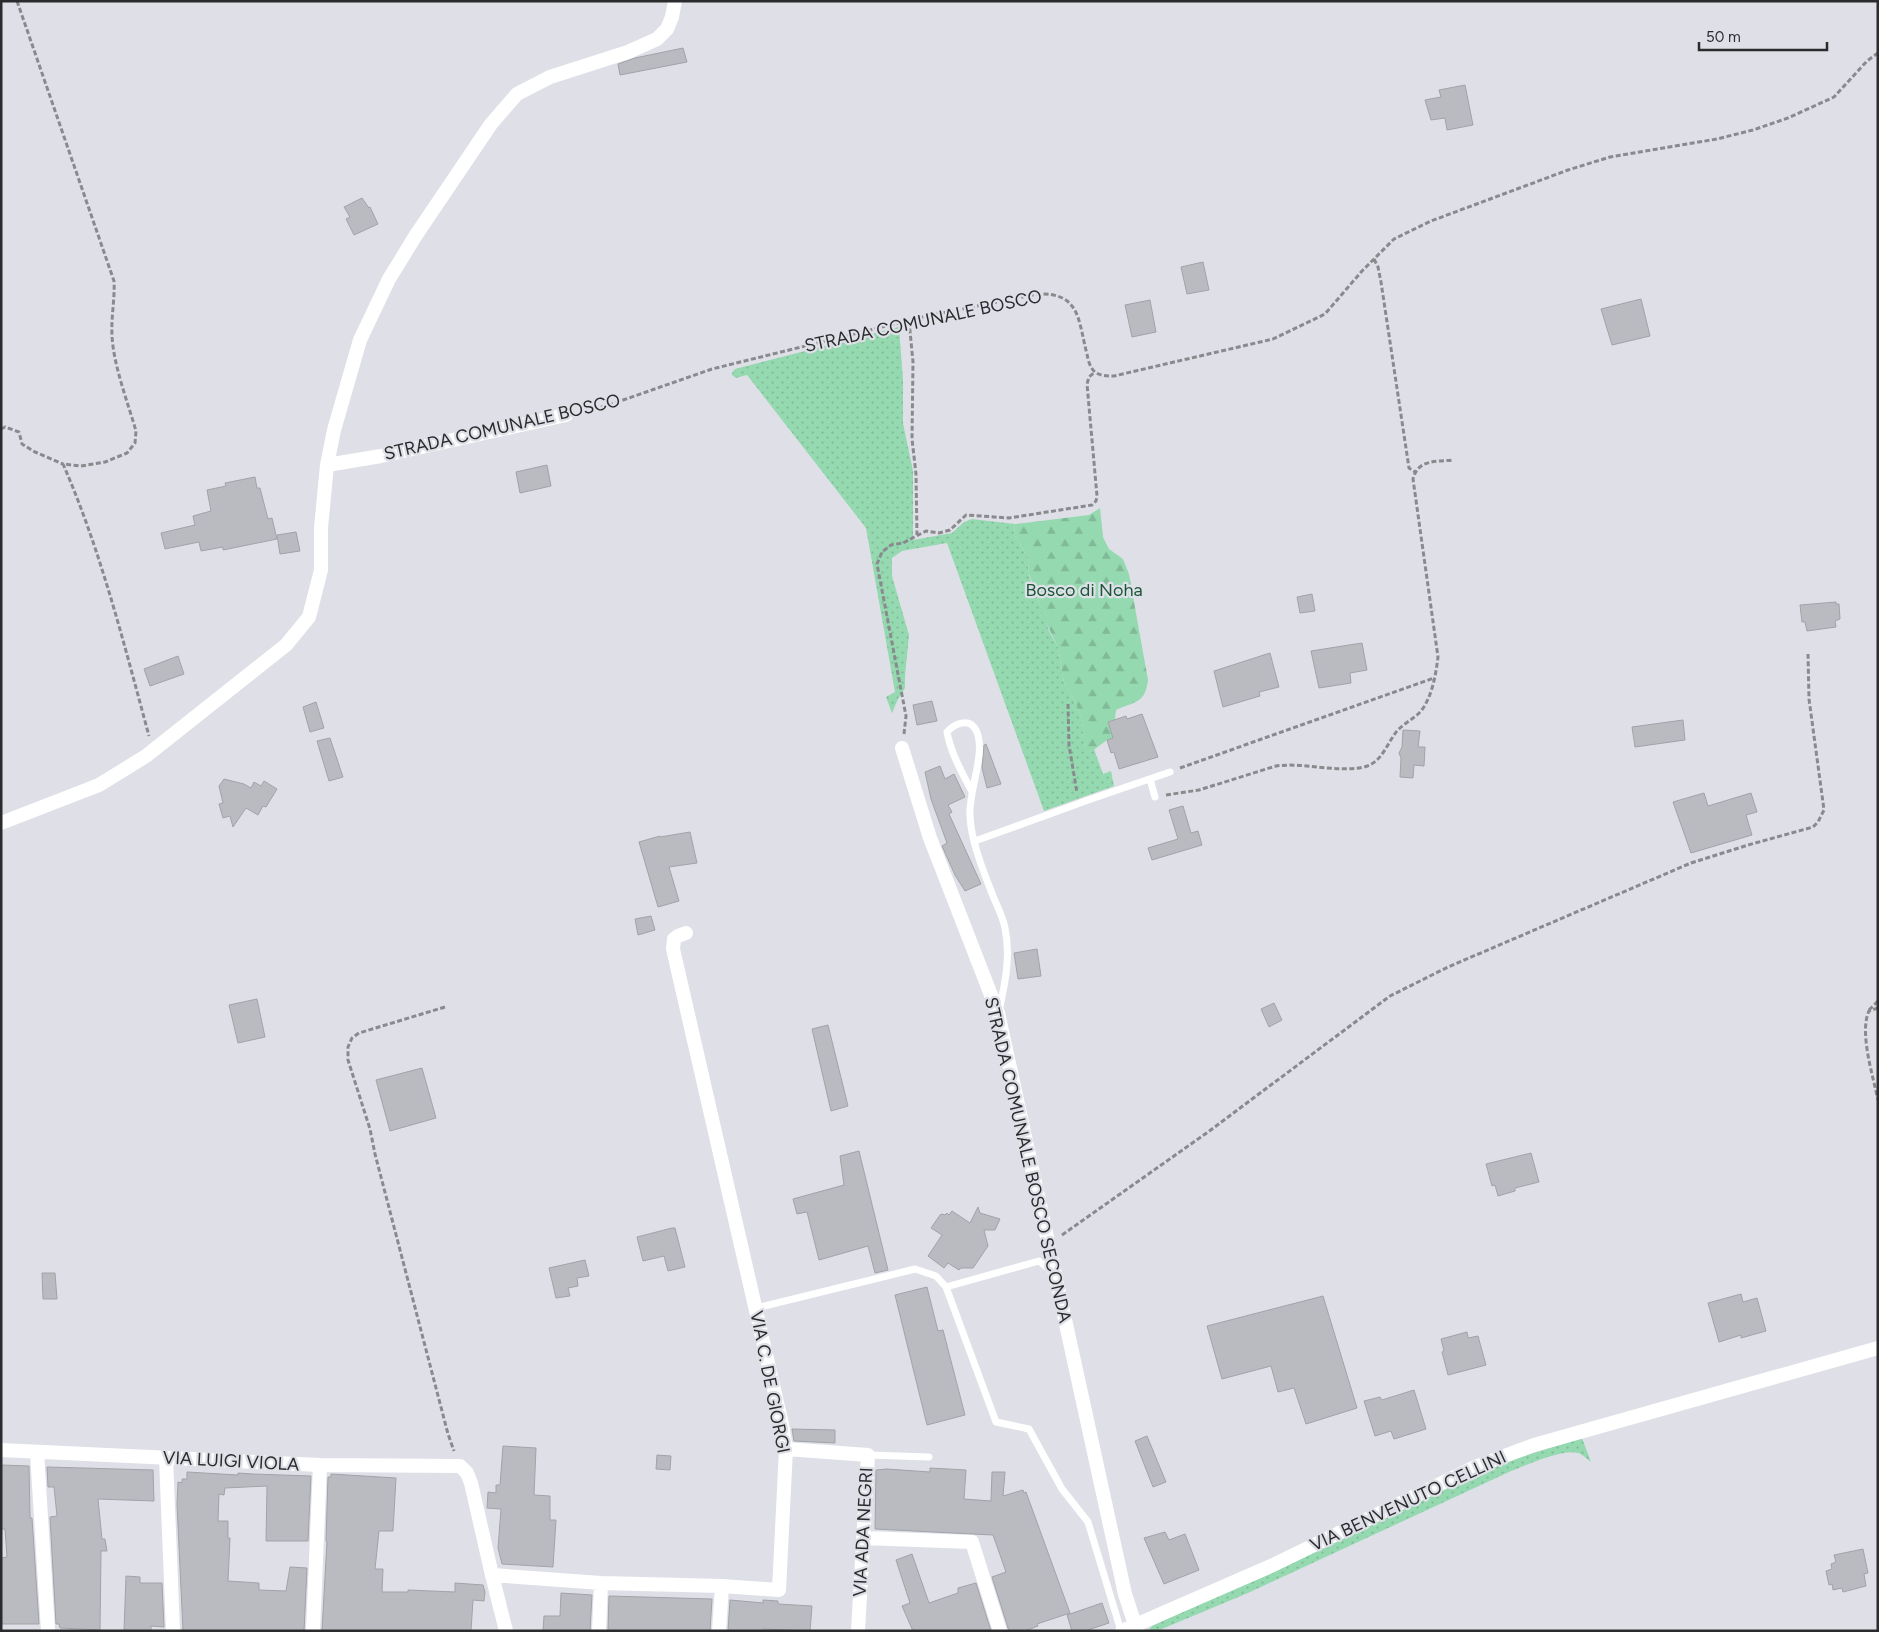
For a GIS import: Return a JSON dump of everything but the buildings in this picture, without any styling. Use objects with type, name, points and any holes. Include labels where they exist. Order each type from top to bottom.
[{"type":"street","points":[[1,823],[99,785],[153,751],[286,645],[309,618],[321,570],[321,528],[327,465],[334,430],[360,340],[389,279],[416,235],[491,124],[517,94],[550,77],[628,52],[657,39],[670,23],[675,1]]},
{"type":"street","name":"STRADA COMUNALE BOSCO","points":[[327,465],[381,456],[566,415]]},
{"type":"street","name":"STRADA COMUNALE BOSCO SECONDA","points":[[902,748],[930,838],[998,1013],[1125,1594],[1136,1628]]},
{"type":"street","name":"VIA C. DE GIORGI","points":[[492,1575],[601,1583],[722,1586],[779,1590],[786,1450],[756,1308],[673,949],[674,939],[686,934]]},
{"type":"street","name":"VIA BENVENUTO CELLINI","points":[[1121,1631],[1136,1628],[1271,1566],[1497,1458],[1534,1445],[1878,1348]]},
{"type":"street","name":"VIA LUIGI VIOLA","points":[[1,1450],[320,1465],[460,1466]]},
{"type":"street","name":"VIA ADA NEGRI","points":[[786,1450],[868,1454],[858,1631]]},
{"type":"street","points":[[37,1452],[48,1631]]},
{"type":"street","points":[[166,1458],[173,1631]]},
{"type":"street","points":[[313,1631],[320,1465]]},
{"type":"street","points":[[460,1466],[467,1473],[471,1483],[506,1631]]},
{"type":"street","points":[[863,1538],[972,1542],[1000,1631]]},
{"type":"street","points":[[599,1631],[601,1583]]},
{"type":"street","points":[[719,1631],[722,1586]]},
{"type":"lane","points":[[972,792],[956,763],[949,742],[947,732],[954,724],[971,724],[975,729],[978,742],[978,756],[972,792],[969,802],[970,818],[985,876],[1005,926],[1008,944],[1004,986],[998,1013]]},
{"type":"lane","points":[[975,841],[1170,772]]},
{"type":"lane","points":[[1150,779],[1155,797]]},
{"type":"lane","points":[[946,1287],[1039,1261],[1055,1274]]},
{"type":"lane","points":[[756,1308],[915,1269],[936,1276],[946,1287],[996,1422],[1029,1428],[1062,1488],[1088,1522],[1121,1631]]},
{"type":"lane","points":[[868,1454],[929,1457]]},
{"type":"path","points":[[1,429],[5,427],[19,432],[22,444],[35,452],[63,464],[81,466],[105,462],[127,453],[135,443],[136,431],[113,348],[114,281],[18,1]]},
{"type":"path","points":[[902,748],[906,716],[877,564],[882,552],[891,545],[904,543],[926,531],[939,533],[950,530],[966,515],[1009,518],[1092,505],[1096,501],[1086,384],[1088,377],[1095,372],[1104,376],[1114,376],[1273,339],[1325,314],[1394,239],[1431,221],[1568,170],[1610,157],[1717,139],[1788,118],[1834,97],[1867,61],[1878,53]]},
{"type":"path","points":[[1374,259],[1381,282],[1409,468],[1415,472]]},
{"type":"path","name":"STRADA COMUNALE BOSCO","points":[[566,415],[606,406],[712,370],[910,321],[1031,296],[1050,294],[1059,295],[1070,301],[1075,310],[1089,363],[1095,372]]},
{"type":"path","points":[[910,321],[913,362],[912,439],[916,474],[917,535]]},
{"type":"path","points":[[1155,797],[1199,790],[1276,766],[1289,764],[1343,768],[1366,767],[1383,754],[1399,730],[1421,712],[1426,704],[1438,657],[1413,479],[1418,467],[1425,463],[1453,460]]},
{"type":"path","points":[[63,464],[82,506],[103,572],[153,751]]},
{"type":"path","points":[[1049,1244],[1208,1132],[1390,996],[1448,967],[1691,864],[1748,845],[1813,827],[1824,810],[1809,699],[1808,654]]},
{"type":"path","points":[[1170,772],[1434,678]]},
{"type":"path","points":[[1068,704],[1070,745],[1079,803]]},
{"type":"path","points":[[1878,1001],[1865,1019],[1865,1034],[1878,1100]]},
{"type":"path","points":[[445,1006],[359,1033],[352,1038],[348,1047],[348,1060],[370,1129],[448,1434],[460,1466]]},
{"type":"path","points":[[1869,1011],[1878,1008]]},
{"type":"green space","points":[[899,327],[903,380],[903,423],[913,471],[913,540],[952,533],[964,522],[972,519],[1015,524],[1014,534],[1025,552],[1029,575],[1049,631],[1058,647],[1064,683],[1073,697],[1082,718],[1085,749],[1091,752],[1094,749],[1103,774],[1111,771],[1114,786],[1044,811],[947,543],[902,551],[892,558],[892,576],[909,635],[905,688],[892,713],[886,697],[895,692],[866,528],[747,375],[736,378],[732,375],[735,369]]},
{"type":"green space","name":"Bosco di Noha","points":[[1100,508],[1103,537],[1109,549],[1123,559],[1129,574],[1148,680],[1147,688],[1142,698],[1116,710],[1113,738],[1107,740],[1091,752],[1085,750],[1082,718],[1073,697],[1064,683],[1058,647],[1043,617],[1029,574],[1025,552],[1014,534],[1015,524],[1089,515]]},
{"type":"green space","points":[[1582,1438],[1591,1462],[1583,1455],[1571,1452],[1533,1462],[1248,1593],[1157,1631],[1148,1631],[1152,1626],[1511,1460]]}]
